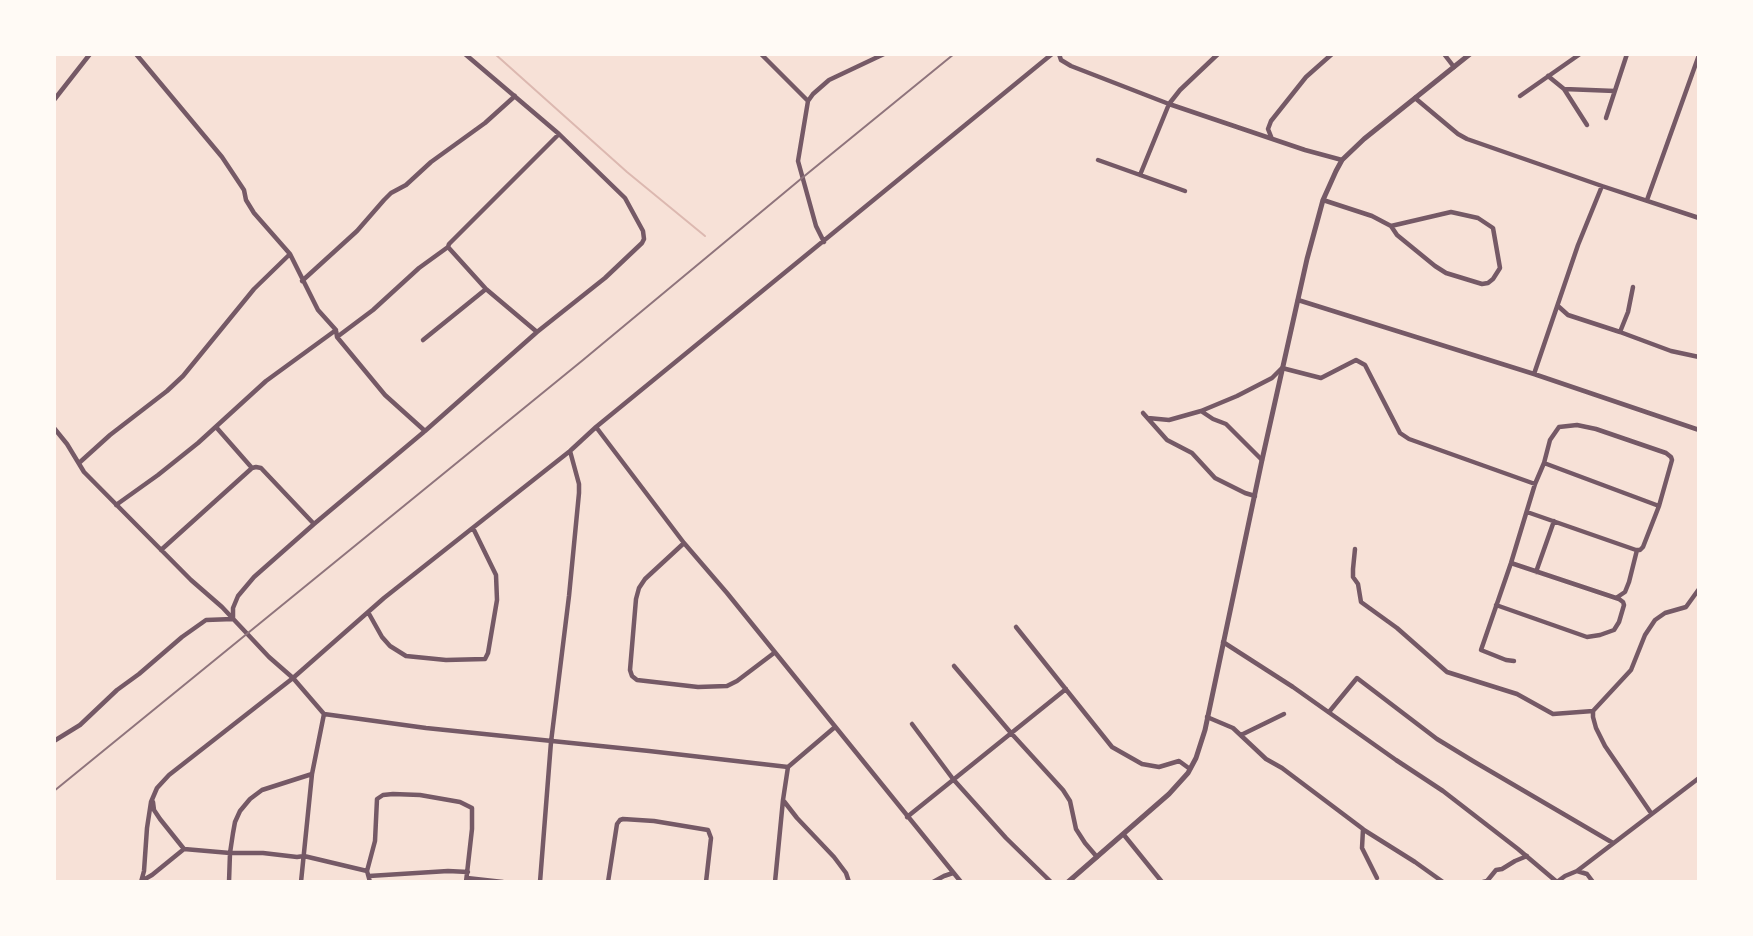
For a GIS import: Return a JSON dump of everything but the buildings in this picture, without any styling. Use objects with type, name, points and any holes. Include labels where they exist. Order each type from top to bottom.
[{"type":"street","points":[[54,100],[90,54]]},
{"type":"street","points":[[136,54],[222,157],[244,190],[246,200],[254,213],[290,254],[318,310],[336,330],[337,338],[385,395],[425,431]]},
{"type":"street","points":[[233,619],[233,608],[241,590],[537,332],[605,278],[644,239],[643,231],[626,198],[559,134],[465,54]]},
{"type":"street","points":[[762,54],[808,101]]},
{"type":"street","points":[[824,242],[816,226],[798,161],[808,101],[829,80],[884,54]]},
{"type":"street","points":[[142,880],[147,828],[154,795],[169,775],[293,678],[368,612],[570,451],[596,427],[1052,54]]},
{"type":"street","points":[[1059,54],[1061,60],[1071,66],[1169,104],[1342,160]]},
{"type":"street","points":[[1140,175],[1169,104],[1180,90],[1218,54]]},
{"type":"street","points":[[1272,139],[1268,129],[1271,121],[1306,76],[1332,54]]},
{"type":"street","points":[[1444,54],[1454,66]]},
{"type":"street","points":[[1068,882],[1168,794],[1182,780],[1196,758],[1207,717],[1307,259],[1323,200],[1336,171],[1342,160],[1364,139],[1470,54]]},
{"type":"street","points":[[1520,96],[1580,54]]},
{"type":"street","points":[[1606,118],[1627,54]]},
{"type":"street","points":[[1647,200],[1699,55]]},
{"type":"street","points":[[1548,76],[1564,89],[1587,125]]},
{"type":"street","points":[[1564,89],[1615,91]]},
{"type":"street","points":[[302,280],[357,231],[392,193],[406,185],[431,162],[485,123],[515,96]]},
{"type":"street","points":[[1415,98],[1467,139],[1699,218]]},
{"type":"street","points":[[337,338],[380,304],[419,268],[448,247],[448,244],[559,134]]},
{"type":"street","points":[[1098,160],[1185,191]]},
{"type":"street","points":[[1534,374],[1578,245],[1602,186]]},
{"type":"street","points":[[1323,200],[1372,216],[1391,226],[1397,235],[1446,273],[1482,284],[1493,279],[1500,268],[1493,228],[1478,218],[1451,212],[1391,226]]},
{"type":"street","points":[[448,247],[486,289],[537,332]]},
{"type":"street","points":[[79,463],[183,376],[254,289],[290,254]]},
{"type":"street","points":[[1620,332],[1628,312],[1633,287]]},
{"type":"street","points":[[423,340],[486,289]]},
{"type":"street","points":[[1298,300],[1534,374],[1699,430]]},
{"type":"street","points":[[1558,306],[1568,315],[1671,351],[1699,357]]},
{"type":"street","points":[[116,505],[158,475],[216,427],[266,381],[336,330]]},
{"type":"street","points":[[1282,368],[1321,378],[1356,360],[1361,362],[1365,365],[1400,432],[1409,439],[1535,484]]},
{"type":"street","points":[[1148,418],[1169,420],[1201,411],[1272,378],[1282,368]]},
{"type":"street","points":[[1201,411],[1226,424],[1262,460]]},
{"type":"street","points":[[1143,413],[1167,440],[1192,453],[1215,478],[1255,496]]},
{"type":"street","points":[[1514,661],[1481,650],[1550,441],[1559,427],[1577,425],[1596,429],[1666,453],[1672,460],[1659,506],[1643,547],[1637,550],[1527,512]]},
{"type":"street","points":[[216,427],[252,468]]},
{"type":"street","points":[[596,427],[684,543],[961,882]]},
{"type":"street","points":[[54,428],[84,472],[269,657],[293,678],[324,714],[426,728],[788,767]]},
{"type":"street","points":[[540,882],[551,742],[579,493],[579,484],[570,451]]},
{"type":"street","points":[[1544,463],[1659,506]]},
{"type":"street","points":[[161,550],[252,468],[256,467],[261,468],[314,524]]},
{"type":"street","points":[[1536,572],[1554,521]]},
{"type":"street","points":[[368,612],[382,637],[390,646],[406,656],[446,660],[485,659],[497,600],[496,575],[473,528]]},
{"type":"street","points":[[684,543],[645,579],[639,588],[630,670],[632,676],[637,680],[698,687],[727,686],[774,653]]},
{"type":"street","points":[[1355,549],[1353,577],[1358,584],[1361,602],[1397,628],[1447,672],[1517,694],[1553,714],[1593,711]]},
{"type":"street","points":[[1616,598],[1625,592],[1637,550]]},
{"type":"street","points":[[1496,604],[1587,637],[1614,630],[1619,622],[1624,605],[1616,598],[1511,562]]},
{"type":"street","points":[[1651,813],[1605,746],[1596,728],[1593,711],[1631,670],[1642,642],[1655,620],[1665,613],[1686,607],[1698,591]]},
{"type":"street","points":[[1698,591],[1699,600]]},
{"type":"street","points":[[54,741],[80,725],[117,690],[206,620],[233,619]]},
{"type":"street","points":[[1016,627],[1112,747],[1142,764],[1159,767],[1179,761],[1190,769]]},
{"type":"street","points":[[1223,642],[1443,791],[1557,882],[1577,871],[1699,778]]},
{"type":"street","points":[[954,666],[1070,801],[1076,829],[1097,857]]},
{"type":"street","points":[[1329,712],[1357,678],[1437,739],[1613,843]]},
{"type":"street","points":[[907,817],[1066,690]]},
{"type":"street","points":[[301,882],[312,774],[324,714]]},
{"type":"street","points":[[1241,735],[1284,714]]},
{"type":"street","points":[[1207,717],[1227,724],[1266,759],[1282,768],[1364,830],[1443,882]]},
{"type":"street","points":[[912,724],[953,779],[1006,838],[1051,882]]},
{"type":"street","points":[[775,882],[788,767],[835,727]]},
{"type":"street","points":[[229,882],[230,854],[235,822],[240,811],[261,790],[312,774]]},
{"type":"street","points":[[369,876],[375,841],[376,799],[383,795],[393,794],[420,795],[460,802],[472,807],[467,880],[503,882]]},
{"type":"street","points":[[154,795],[154,810],[184,849]]},
{"type":"street","points":[[783,800],[834,857],[846,873],[849,882]]},
{"type":"street","points":[[608,882],[617,824],[623,819],[654,821],[708,830],[711,838],[706,882]]},
{"type":"street","points":[[1364,830],[1361,845],[1377,878]]},
{"type":"street","points":[[1124,835],[1162,882]]},
{"type":"street","points":[[142,880],[184,849],[230,854],[263,853],[304,856],[369,876],[448,871],[468,872]]},
{"type":"street","points":[[1483,882],[1487,881],[1496,870],[1527,856]]},
{"type":"street","points":[[1577,871],[1587,874],[1593,882]]},
{"type":"street","points":[[933,882],[953,873]]},
{"type":"waterway","points":[[495,54],[627,172],[705,236]]},
{"type":"railway","points":[[54,791],[954,54]]}]
